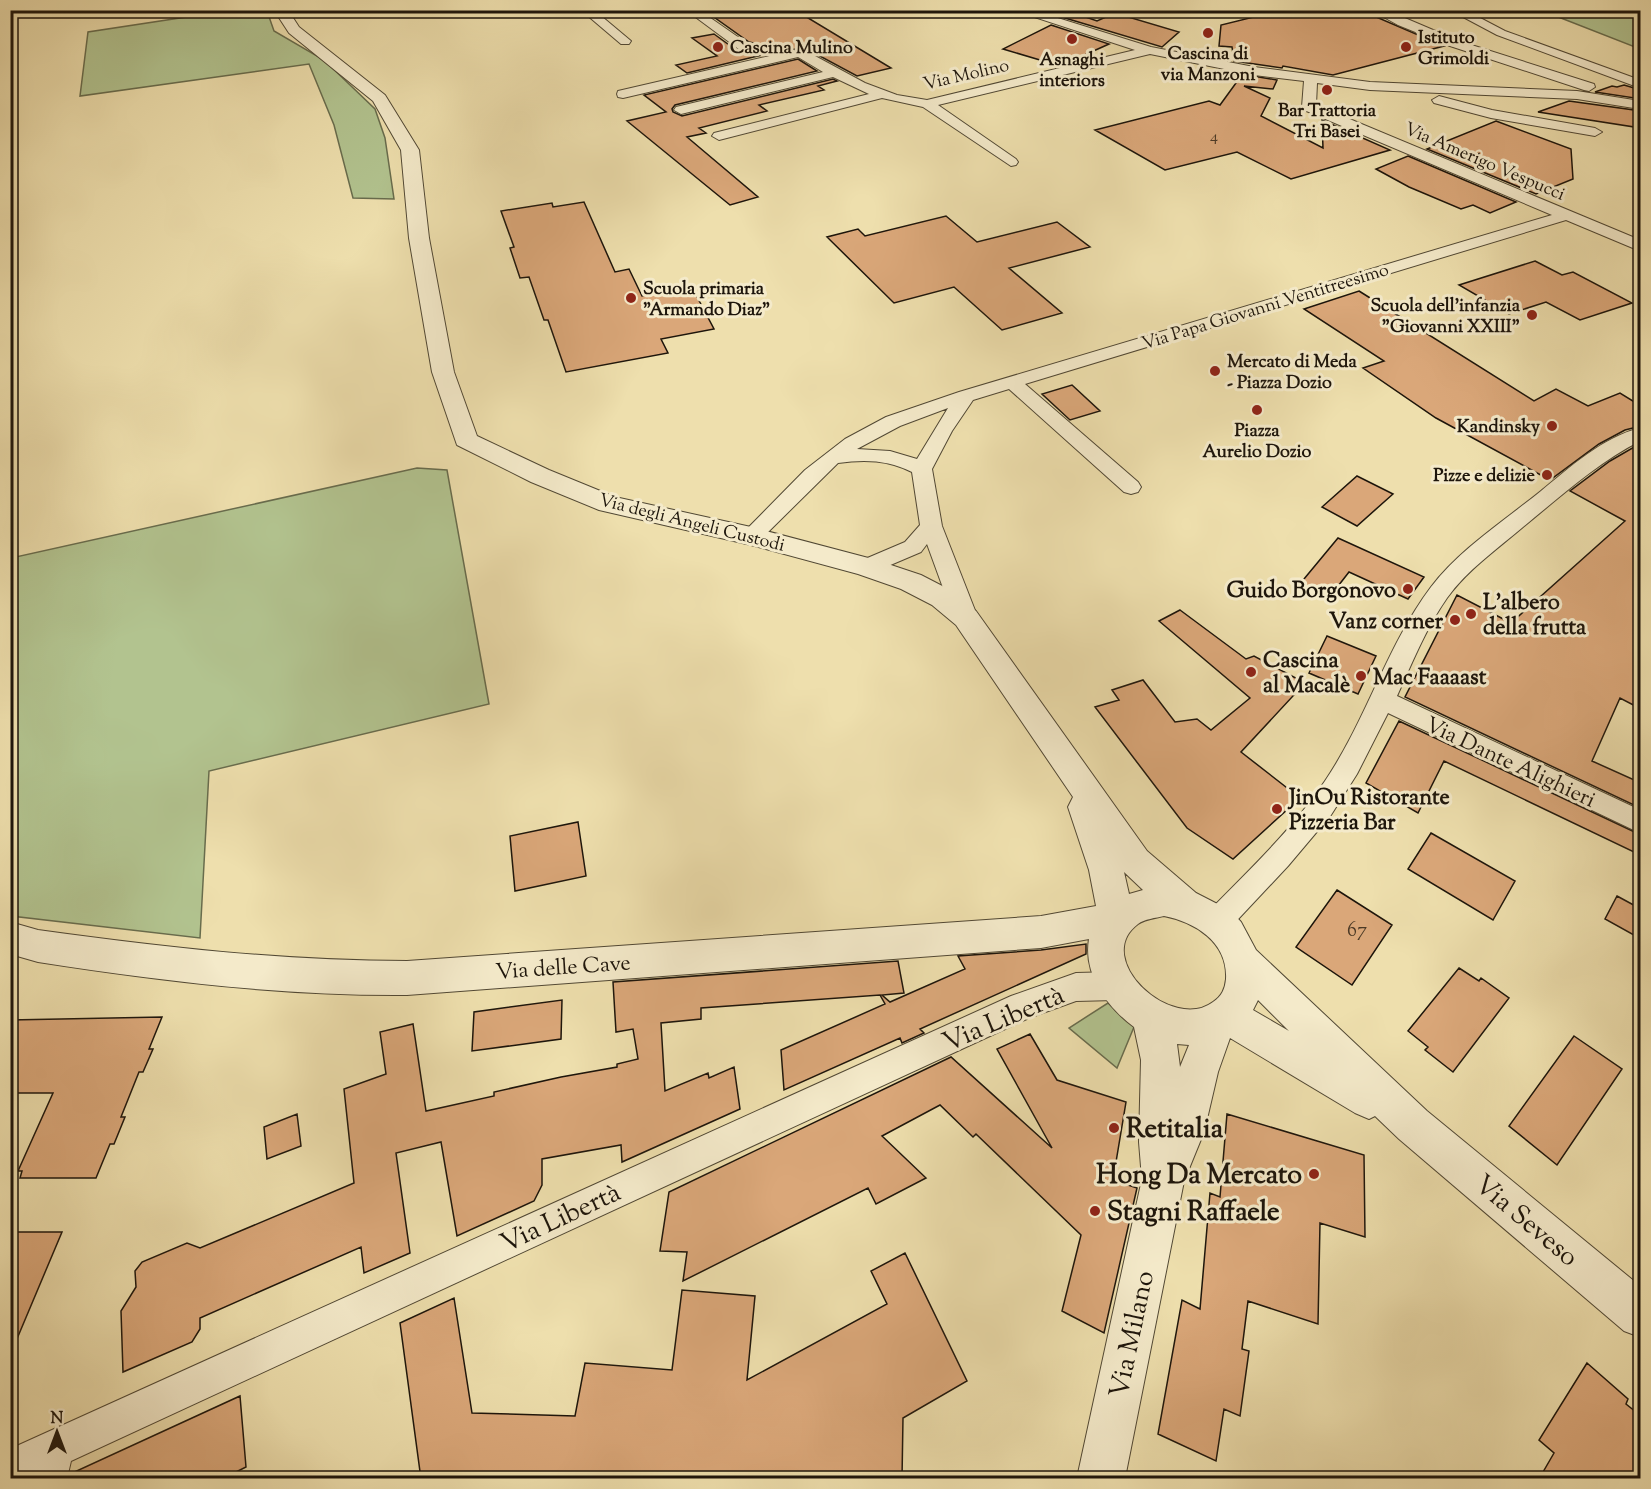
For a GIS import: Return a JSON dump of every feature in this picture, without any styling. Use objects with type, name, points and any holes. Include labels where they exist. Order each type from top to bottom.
[{"type":"street","name":"Via degli Angeli Custodi","points":[[280,10],[294,30],[379,98],[410,150],[419,238],[443,372],[466,440],[540,476],[608,504],[751,536],[866,567],[911,582],[942,598],[966,618],[1135,861],[1183,904]]},
{"type":"street","points":[[586,10],[625,40]]},
{"type":"street","name":"Via Molino","points":[[691,10],[744,46],[791,55],[800,53],[833,73],[880,95],[906,102],[927,104],[1149,50]]},
{"type":"street","points":[[1018,10],[1149,50],[1254,71],[1395,87],[1577,95],[1641,105]]},
{"type":"street","points":[[1376,10],[1413,28],[1472,50],[1599,90],[1620,100]]},
{"type":"street","points":[[1455,10],[1501,33],[1641,84]]},
{"type":"street","points":[[623,94],[791,55]]},
{"type":"street","points":[[681,110],[833,73]]},
{"type":"street","name":"Via Amerigo Vespucci","points":[[1311,78],[1309,107],[1564,216],[1641,246]]},
{"type":"street","points":[[1395,87],[1491,114],[1595,132]]},
{"type":"street","points":[[719,136],[880,95]]},
{"type":"street","points":[[927,104],[1011,162]]},
{"type":"street","name":"Via Papa Giovanni Ventitreesimo","points":[[751,536],[833,457],[853,442],[905,417],[966,396],[1564,216]]},
{"type":"street","points":[[1012,382],[1131,487]]},
{"type":"street","points":[[966,396],[942,431],[922,469],[931,526],[966,618]]},
{"type":"street","points":[[1217,922],[1317,812],[1348,766],[1431,604],[1450,579],[1582,467],[1618,444],[1641,434]]},
{"type":"street","points":[[1618,444],[1641,456]]},
{"type":"street","points":[[833,457],[878,453],[903,459],[922,469]]},
{"type":"street","points":[[866,567],[913,547],[931,526]]},
{"type":"street","name":"Via Dante Alighieri","points":[[1381,699],[1641,822]]},
{"type":"street","name":"Via degli Angeli Custodi","points":[[1071,772],[1106,870],[1116,918]]},
{"type":"street","points":[[1164,900],[1201,910],[1217,922],[1238,947],[1244,962],[1245,982],[1240,1001],[1219,1020],[1192,1027],[1151,1018],[1131,1004],[1116,986],[1107,969],[1104,952],[1107,936],[1116,918],[1130,908],[1146,902],[1164,900]]},
{"type":"street","name":"Via delle Cave","points":[[10,938],[38,946],[227,970],[316,978],[362,979],[407,978],[1020,934],[1061,929],[1116,918]]},
{"type":"street","name":"Via Seveso","points":[[1244,962],[1413,1125],[1641,1315]]},
{"type":"street","name":"Via Libertà","points":[[10,1469],[51,1464],[1022,1006],[1076,987],[1116,986]]},
{"type":"street","name":"Via Milano","points":[[1151,1018],[1161,1060],[1161,1189]]},
{"type":"street","name":"Via Seveso","points":[[1219,1020],[1413,1125]]},
{"type":"street","name":"Via Milano","points":[[1101,1479],[1161,1189],[1181,1140],[1198,1072],[1219,1020]]},
{"type":"green space","points":[[226,11],[267,11],[274,31],[324,60],[375,109],[385,138],[394,199],[353,198],[334,125],[309,64],[80,96],[88,32]]},
{"type":"green space","points":[[1543,11],[1640,11],[1640,49]]},
{"type":"green space","points":[[417,468],[447,470],[489,704],[209,771],[200,938],[11,916],[11,558]]},
{"type":"green space","points":[[1108,1003],[1134,1027],[1117,1068],[1069,1028]]},
{"type":"building","points":[[704,10],[795,10],[891,68],[857,76],[805,48],[787,50],[749,42]]},
{"type":"building","points":[[1282,10],[1360,10],[1444,46],[1333,75],[1283,66],[1282,68],[1234,61],[1232,47],[1219,46],[1221,25]]},
{"type":"building","points":[[1074,13],[1097,21],[1115,13],[1179,32],[1162,47],[1065,18]]},
{"type":"building","points":[[1051,25],[1109,44],[1060,66],[1003,49]]},
{"type":"building","name":"Cascina Mulino","points":[[714,34],[739,52],[762,55],[687,73],[676,65],[717,56],[692,38]]},
{"type":"building","points":[[798,59],[817,71],[675,105],[672,109],[673,112],[682,116],[833,79],[837,81],[818,86],[824,90],[759,105],[767,111],[699,128],[706,133],[687,137],[758,197],[730,205],[627,121],[666,112],[644,95]]},
{"type":"building","points":[[1235,73],[1277,80],[1273,89],[1244,86],[1270,98],[1261,116],[1323,148],[1322,120],[1390,150],[1291,179],[1237,152],[1165,170],[1095,130],[1209,101],[1220,105],[1236,83]]},
{"type":"building","points":[[1624,85],[1641,90],[1641,99],[1595,92],[1612,86]]},
{"type":"building","points":[[1569,101],[1641,111],[1641,128],[1538,112]]},
{"type":"building","points":[[1496,121],[1571,149],[1573,179],[1536,194],[1427,149]]},
{"type":"building","points":[[1408,156],[1516,202],[1490,213],[1473,205],[1461,209],[1409,187],[1376,169]]},
{"type":"building","points":[[584,202],[615,272],[629,269],[642,296],[673,290],[675,296],[695,293],[714,329],[661,339],[668,353],[566,372],[548,320],[544,320],[529,277],[520,278],[510,248],[514,247],[501,211],[552,203],[553,207]]},
{"type":"building","points":[[946,216],[977,242],[1057,222],[1090,247],[1009,268],[1062,313],[1002,330],[954,287],[894,303],[827,237],[858,229],[865,236]]},
{"type":"building","points":[[1535,261],[1562,275],[1573,272],[1632,303],[1580,320],[1546,302],[1509,314],[1459,285]]},
{"type":"building","points":[[1359,291],[1534,401],[1556,389],[1588,406],[1620,393],[1641,406],[1641,426],[1625,430],[1599,444],[1550,480],[1436,418],[1363,368],[1384,361],[1304,309]]},
{"type":"building","points":[[1072,385],[1100,411],[1070,420],[1042,394]]},
{"type":"building","points":[[1641,443],[1641,709],[1620,698],[1592,761],[1641,783],[1641,793],[1636,806],[1405,697],[1457,595],[1511,623],[1625,521],[1570,491],[1610,461]]},
{"type":"building","points":[[1357,476],[1393,494],[1357,526],[1322,507]]},
{"type":"building","points":[[1338,538],[1424,577],[1408,599],[1349,572],[1328,599],[1299,585]]},
{"type":"building","points":[[1180,610],[1246,659],[1254,656],[1305,683],[1241,752],[1300,798],[1233,859],[1187,828],[1095,707],[1119,700],[1112,690],[1143,680],[1175,722],[1197,719],[1211,730],[1250,698],[1159,621]]},
{"type":"building","points":[[1327,636],[1376,656],[1358,694],[1309,673]]},
{"type":"building","points":[[1399,721],[1641,835],[1636,853],[1444,761],[1418,813],[1366,783]]},
{"type":"building","points":[[578,822],[586,876],[515,891],[510,836]]},
{"type":"building","points":[[1431,833],[1515,881],[1493,920],[1408,869]]},
{"type":"building","points":[[1337,890],[1392,925],[1352,985],[1296,947]]},
{"type":"building","points":[[1617,896],[1641,909],[1641,939],[1605,919]]},
{"type":"building","points":[[1086,944],[1086,954],[920,1029],[924,1033],[902,1043],[900,1038],[784,1090],[781,1050],[885,1004],[880,995],[701,1008],[701,1019],[661,1023],[665,1091],[708,1073],[709,1078],[734,1067],[740,1109],[622,1162],[621,1145],[542,1159],[542,1185],[534,1201],[457,1236],[441,1142],[396,1153],[410,1253],[364,1273],[361,1247],[200,1318],[200,1329],[192,1342],[123,1372],[121,1311],[136,1287],[135,1271],[142,1262],[187,1243],[200,1248],[354,1183],[344,1089],[386,1074],[380,1032],[413,1024],[426,1111],[494,1096],[494,1092],[617,1067],[617,1064],[638,1059],[633,1029],[616,1032],[613,982],[898,961],[904,993],[882,995],[890,1002],[965,969],[958,956]]},
{"type":"building","points":[[1459,968],[1479,981],[1481,978],[1509,998],[1453,1072],[1425,1050],[1428,1047],[1408,1031]]},
{"type":"building","points":[[562,1000],[561,1039],[472,1051],[474,1012]]},
{"type":"building","points":[[162,1017],[149,1049],[153,1049],[143,1072],[139,1072],[121,1117],[125,1117],[114,1144],[110,1144],[96,1178],[20,1178],[22,1171],[18,1171],[53,1093],[10,1093],[10,1020]]},
{"type":"building","points":[[1030,1034],[1057,1080],[1126,1102],[1113,1180],[1137,1188],[1104,1333],[1062,1311],[1081,1235],[976,1134],[973,1137],[940,1105],[882,1136],[926,1178],[876,1204],[868,1188],[683,1281],[687,1252],[660,1251],[669,1192],[951,1057],[1052,1148],[997,1049]]},
{"type":"building","points":[[1574,1036],[1622,1069],[1557,1165],[1509,1126]]},
{"type":"building","points":[[297,1114],[301,1146],[267,1159],[264,1127]]},
{"type":"building","points":[[1227,1114],[1364,1155],[1365,1237],[1320,1223],[1318,1324],[1248,1301],[1242,1349],[1249,1351],[1240,1416],[1224,1409],[1216,1461],[1158,1434],[1182,1300],[1200,1309],[1210,1193],[1220,1197]]},
{"type":"building","points":[[10,1232],[62,1232],[11,1353],[10,1353]]},
{"type":"building","points":[[905,1253],[967,1381],[903,1418],[902,1479],[421,1479],[400,1323],[454,1298],[472,1413],[575,1416],[585,1363],[672,1370],[682,1290],[755,1296],[747,1380],[887,1304],[871,1271]]},
{"type":"building","points":[[1587,1363],[1628,1399],[1626,1404],[1641,1416],[1641,1479],[1539,1479],[1554,1453],[1539,1440]]},
{"type":"building","points":[[240,1396],[246,1467],[222,1479],[69,1479],[70,1474]]},
{"type":"place","name":"Cascina di via Manzoni","points":[[1208,33]]},
{"type":"place","name":"Asnaghi interiors","points":[[1072,39]]},
{"type":"place","name":"Cascina Mulino","points":[[718,47]]},
{"type":"place","name":"Istituto Grimoldi","points":[[1406,47]]},
{"type":"place","name":"Bar Trattoria Tri Basei","points":[[1327,90]]},
{"type":"place","name":"Scuola primaria \"Armando Diaz\"","points":[[631,298]]},
{"type":"place","name":"Scuola dell'infanzia \"Giovanni XXIII\"","points":[[1532,315]]},
{"type":"place","name":"Mercato di Meda - Piazza Dozio","points":[[1215,371]]},
{"type":"place","name":"Piazza Aurelio Dozio","points":[[1257,410]]},
{"type":"place","name":"Kandinsky","points":[[1552,426]]},
{"type":"place","name":"Pizze e delizie","points":[[1547,475]]},
{"type":"place","name":"Guido Borgonovo","points":[[1408,589]]},
{"type":"place","name":"L'albero della frutta","points":[[1471,614]]},
{"type":"place","name":"Vanz corner","points":[[1455,620]]},
{"type":"place","name":"Cascina al Macalè","points":[[1251,672]]},
{"type":"place","name":"Mac Faaaast","points":[[1361,676]]},
{"type":"place","name":"JinOu Ristorante Pizzeria Bar","points":[[1277,809]]},
{"type":"place","name":"Retitalia","points":[[1114,1128]]},
{"type":"place","name":"Hong Da Mercato","points":[[1314,1174]]},
{"type":"place","name":"Stagni Raffaele","points":[[1095,1211]]}]
